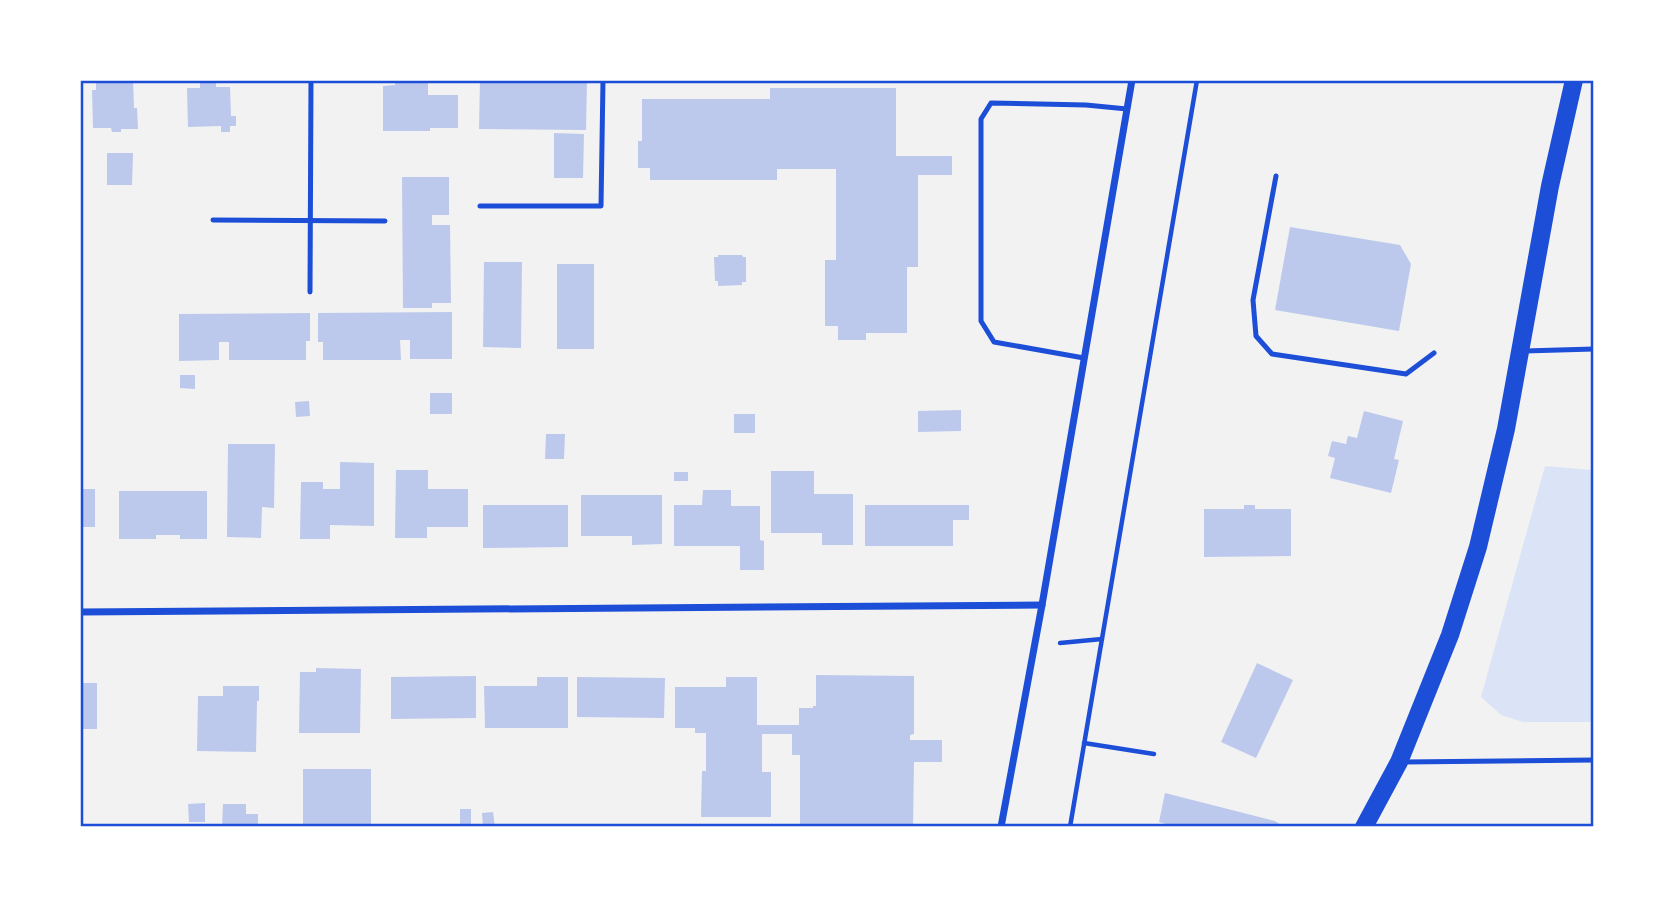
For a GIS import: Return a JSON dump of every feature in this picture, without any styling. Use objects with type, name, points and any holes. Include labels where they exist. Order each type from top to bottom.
[{"type":"main road","points":[[1364,827],[1399,762],[1450,635],[1478,547],[1506,429],[1550,186],[1574,80]]},
{"type":"street","points":[[1001,827],[1132,80]]},
{"type":"street","points":[[80,612],[1042,605]]},
{"type":"lane","points":[[310,292],[311,80]]},
{"type":"lane","points":[[480,206],[601,206],[603,80]]},
{"type":"lane","points":[[1084,358],[994,342],[981,321],[981,119],[991,103],[1086,105],[1127,109]]},
{"type":"lane","points":[[1276,176],[1253,300],[1255,336],[1272,354],[1406,374],[1434,354]]},
{"type":"lane","points":[[213,220],[385,221]]},
{"type":"lane","points":[[1520,351],[1594,349]]},
{"type":"lane","points":[[1399,762],[1594,760]]},
{"type":"path","points":[[1070,827],[1197,80]]},
{"type":"path","points":[[1060,643],[1102,639]]},
{"type":"path","points":[[1084,743],[1154,754]]},
{"type":"shaded area","points":[[1545,466],[1593,470],[1593,722],[1523,722],[1501,715],[1481,697]]},
{"type":"building","points":[[96,80],[133,80],[138,129],[112,132],[111,128],[93,128],[92,90],[96,90]]},
{"type":"building","points":[[395,80],[428,80],[428,95],[458,95],[458,128],[383,131],[383,86],[395,85]]},
{"type":"building","points":[[480,80],[587,80],[586,130],[479,129]]},
{"type":"building","points":[[216,82],[216,87],[230,87],[231,116],[236,116],[236,126],[230,126],[230,132],[221,132],[221,126],[188,127],[187,88],[200,88],[200,83]]},
{"type":"building","points":[[770,88],[896,88],[896,156],[952,156],[952,175],[918,175],[918,267],[907,267],[907,333],[866,333],[866,340],[838,340],[838,326],[825,326],[825,260],[836,260],[836,169],[777,169],[777,180],[650,180],[650,168],[638,168],[638,141],[642,141],[642,99],[770,99]]},
{"type":"building","points":[[554,133],[584,134],[583,178],[554,178]]},
{"type":"building","points":[[107,153],[133,153],[132,185],[107,185]]},
{"type":"building","points":[[402,177],[449,177],[449,215],[432,215],[432,225],[450,225],[451,303],[432,303],[432,308],[403,308]]},
{"type":"building","points":[[1290,227],[1400,245],[1411,264],[1399,331],[1275,310]]},
{"type":"building","points":[[714,257],[746,257],[746,282],[742,282],[742,285],[718,286],[718,281],[715,281]]},
{"type":"building","points":[[484,262],[522,262],[521,348],[483,347]]},
{"type":"building","points":[[557,264],[594,264],[594,349],[557,349]]},
{"type":"building","points":[[452,312],[452,359],[410,359],[410,340],[400,340],[401,360],[323,360],[323,342],[318,342],[318,313]]},
{"type":"building","points":[[310,313],[310,341],[306,341],[306,360],[229,360],[229,342],[219,342],[219,360],[179,361],[179,314]]},
{"type":"building","points":[[180,375],[195,375],[195,389],[180,388]]},
{"type":"building","points":[[430,393],[452,393],[452,414],[430,414]]},
{"type":"building","points":[[309,401],[310,416],[296,417],[295,402]]},
{"type":"building","points":[[961,410],[961,431],[918,432],[918,411]]},
{"type":"building","points":[[1364,411],[1403,421],[1394,459],[1399,460],[1391,493],[1330,478],[1335,458],[1328,456],[1332,441],[1346,444],[1348,436],[1357,438]]},
{"type":"building","points":[[734,414],[755,414],[755,433],[734,433]]},
{"type":"building","points":[[546,434],[565,434],[564,459],[545,459]]},
{"type":"building","points":[[228,444],[275,444],[274,508],[262,507],[261,538],[227,537]]},
{"type":"building","points":[[340,462],[374,463],[374,526],[330,525],[330,539],[300,539],[301,482],[323,482],[323,489],[340,489]]},
{"type":"building","points":[[396,470],[428,470],[428,489],[468,489],[468,527],[427,527],[427,538],[395,538]]},
{"type":"building","points":[[771,471],[814,471],[814,494],[853,494],[853,545],[822,545],[822,533],[771,533]]},
{"type":"building","points":[[674,472],[688,472],[688,481],[674,481]]},
{"type":"building","points":[[80,489],[95,489],[95,527],[80,527]]},
{"type":"building","points":[[703,490],[731,490],[731,506],[760,506],[760,540],[764,541],[764,570],[740,570],[740,546],[674,546],[674,505],[702,505]]},
{"type":"building","points":[[119,491],[207,491],[207,539],[180,539],[180,535],[156,535],[156,539],[119,539]]},
{"type":"building","points":[[581,495],[662,495],[662,544],[632,545],[632,536],[581,536]]},
{"type":"building","points":[[483,505],[568,505],[568,547],[483,548]]},
{"type":"building","points":[[865,505],[969,505],[969,520],[953,520],[953,546],[865,546]]},
{"type":"building","points":[[1244,505],[1255,505],[1255,509],[1291,509],[1291,556],[1204,557],[1204,509],[1244,509]]},
{"type":"building","points":[[1257,663],[1293,680],[1256,758],[1221,742]]},
{"type":"building","points":[[316,668],[361,669],[360,733],[299,733],[300,672],[316,672]]},
{"type":"building","points":[[816,675],[914,676],[914,734],[910,735],[910,740],[942,740],[942,762],[914,762],[913,827],[800,827],[800,755],[792,755],[792,734],[762,734],[762,772],[771,772],[771,817],[701,817],[702,771],[706,771],[706,733],[695,733],[695,728],[675,728],[675,687],[726,687],[726,677],[757,677],[757,725],[799,725],[799,708],[816,706]]},
{"type":"building","points":[[476,676],[476,718],[391,719],[391,677]]},
{"type":"building","points":[[537,677],[568,677],[568,728],[485,728],[484,686],[537,686]]},
{"type":"building","points":[[577,677],[665,678],[664,718],[577,717]]},
{"type":"building","points":[[80,683],[97,683],[97,729],[80,729]]},
{"type":"building","points":[[223,686],[259,686],[256,752],[197,751],[198,696],[223,696]]},
{"type":"building","points":[[303,769],[371,769],[371,827],[303,827]]},
{"type":"building","points":[[1165,793],[1275,821],[1284,827],[1176,827],[1159,822]]},
{"type":"building","points":[[205,803],[205,822],[189,822],[188,804]]},
{"type":"building","points":[[223,804],[246,804],[246,814],[258,814],[258,827],[222,827]]},
{"type":"building","points":[[460,809],[471,809],[471,825],[460,825]]},
{"type":"building","points":[[493,812],[495,827],[483,827],[482,813]]}]
